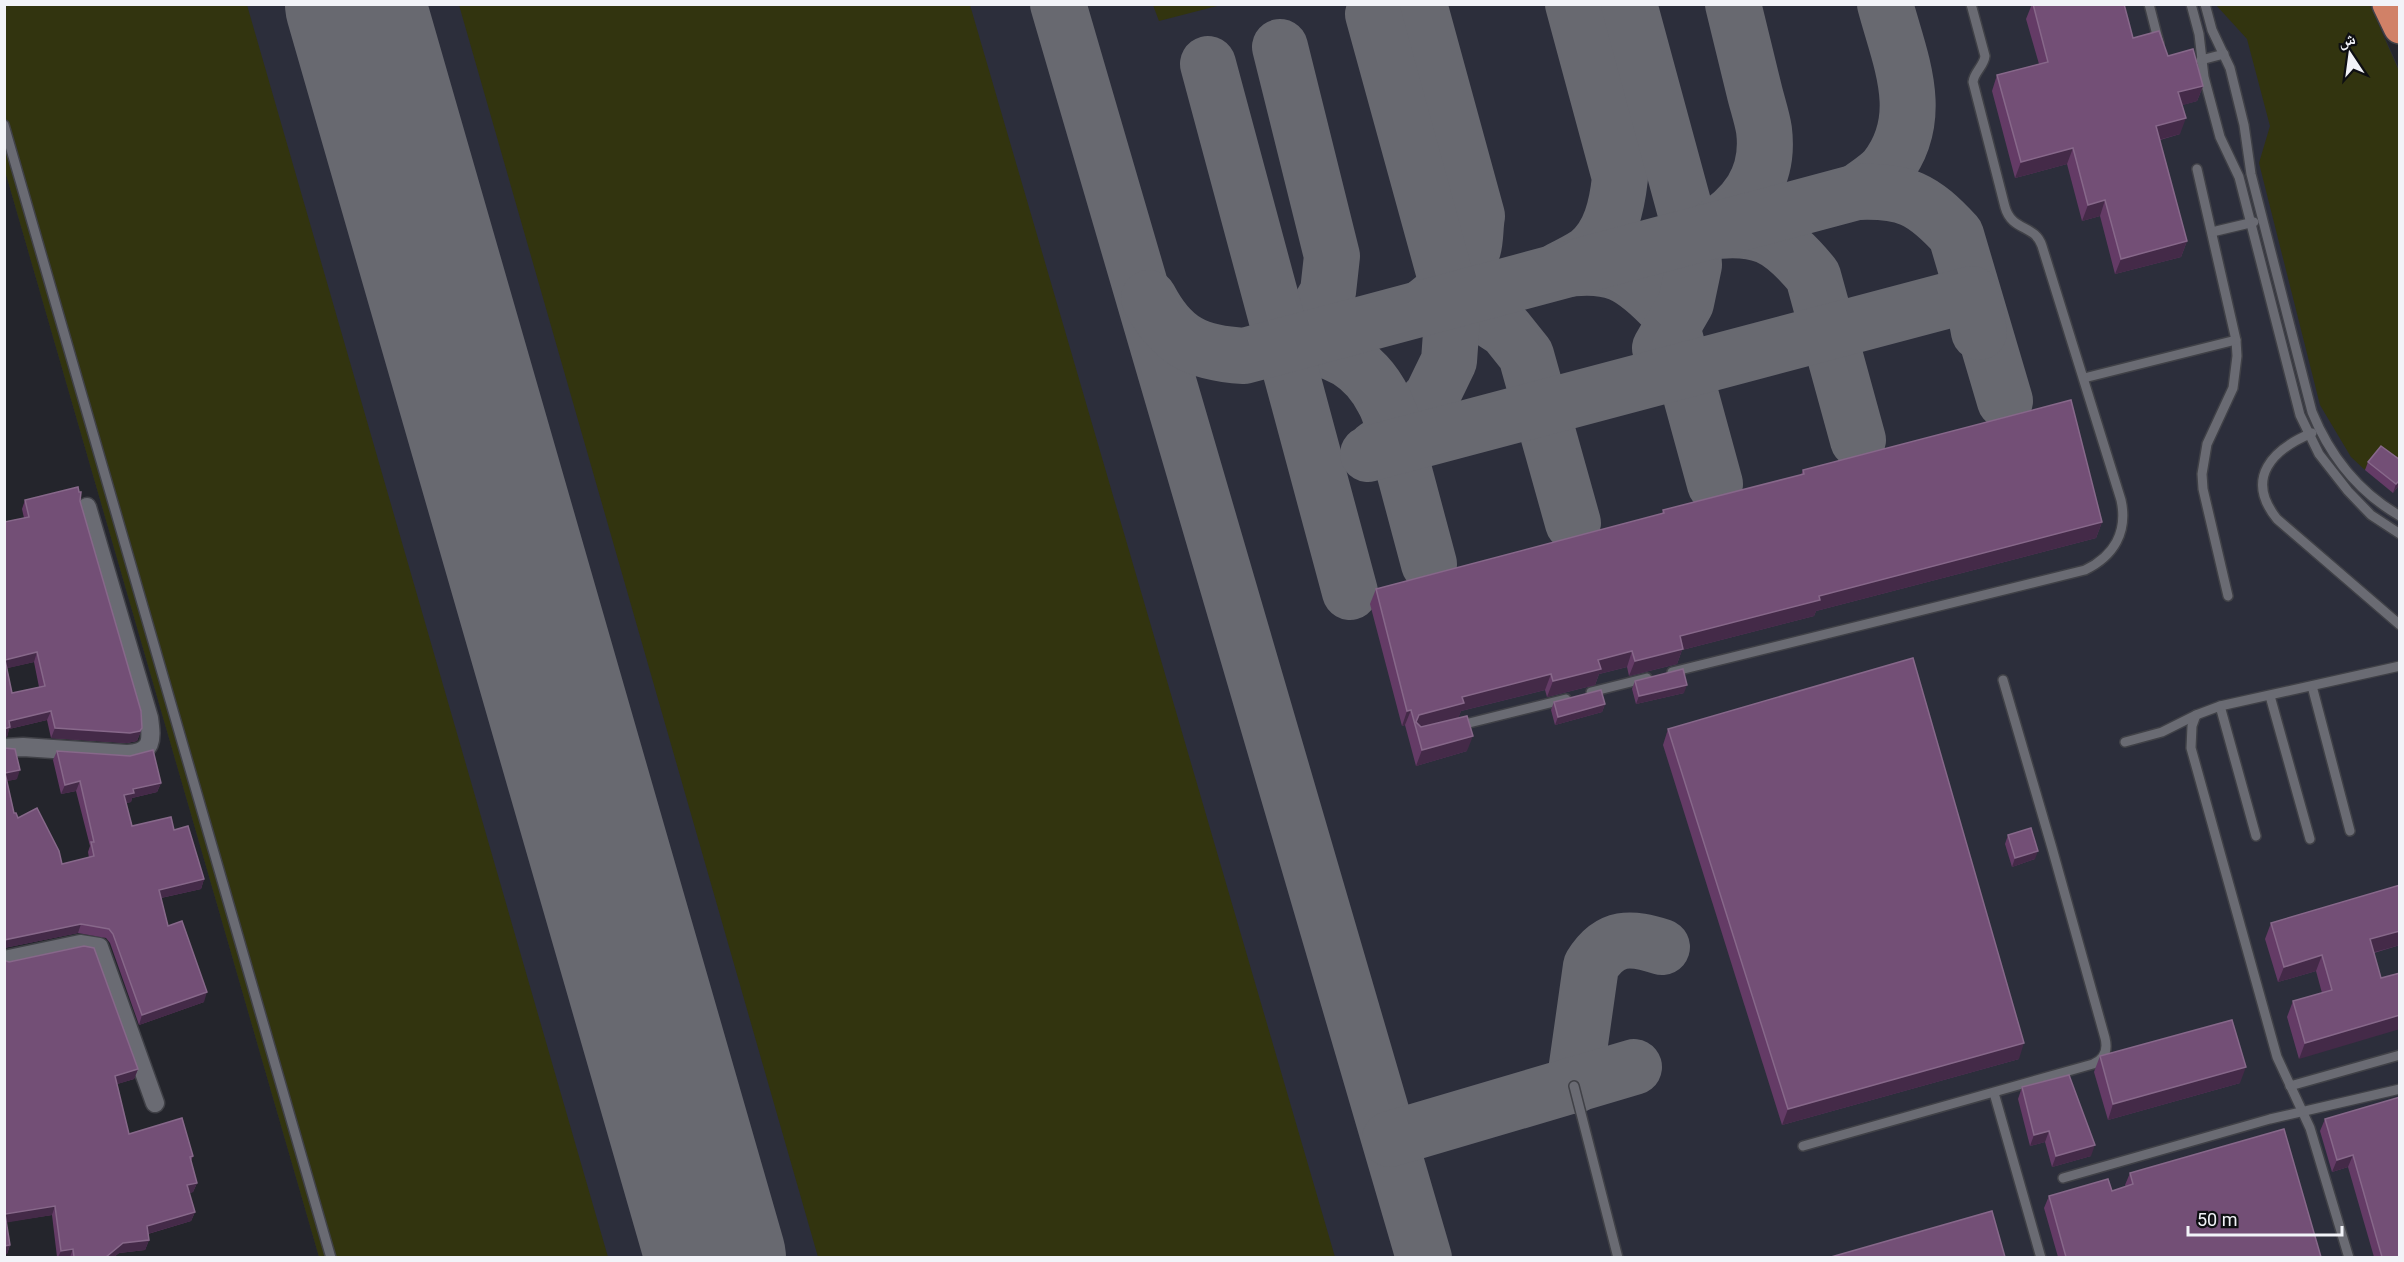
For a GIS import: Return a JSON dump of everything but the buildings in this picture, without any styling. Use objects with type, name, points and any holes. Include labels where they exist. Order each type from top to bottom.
[{"type":"highway","points":[[2389,4],[2400,27]]},
{"type":"street","points":[[4,748],[23,747],[127,754],[138,753],[149,745],[151,736],[149,718],[87,507]]},
{"type":"street","points":[[4,960],[80,944],[99,947],[154,1103]]},
{"type":"lane","points":[[1451,727],[2085,570],[2097,564],[2115,546],[2123,524],[2123,512],[2040,239],[2035,233],[2010,220],[2005,207],[1973,82],[1985,56],[1971,4]]},
{"type":"lane","points":[[2149,4],[2162,55]]},
{"type":"lane","points":[[2191,4],[2199,34],[2201,60],[2218,130],[2237,171],[2300,415],[2308,434],[2332,471],[2359,504],[2384,525],[2400,534]]},
{"type":"lane","points":[[2205,4],[2212,30],[2224,54],[2244,125],[2249,166],[2312,412],[2319,430],[2352,478],[2380,504],[2400,516]]},
{"type":"lane","points":[[2201,60],[2224,54]]},
{"type":"lane","points":[[4,125],[331,1257]]},
{"type":"lane","points":[[2198,169],[2236,340],[2237,356],[2233,388],[2206,444],[2202,474],[2203,489],[2228,596]]},
{"type":"lane","points":[[2212,232],[2262,220]]},
{"type":"lane","points":[[2084,378],[2236,340]]},
{"type":"lane","points":[[2319,430],[2286,446],[2272,458],[2264,474],[2266,502],[2277,519],[2400,625]]},
{"type":"lane","points":[[2125,742],[2162,732],[2220,706],[2400,666]]},
{"type":"lane","points":[[1803,1146],[2093,1064],[2103,1057],[2106,1044],[2003,680]]},
{"type":"lane","points":[[2312,686],[2350,831]]},
{"type":"lane","points":[[2270,696],[2310,839]]},
{"type":"lane","points":[[2220,706],[2256,836]]},
{"type":"lane","points":[[2196,715],[2192,726],[2192,748],[2277,1056],[2304,1112],[2349,1257]]},
{"type":"lane","points":[[2290,1086],[2400,1055]]},
{"type":"lane","points":[[1574,1086],[1618,1257]]},
{"type":"lane","points":[[2063,1178],[2270,1119],[2400,1089]]},
{"type":"lane","points":[[1994,1093],[2041,1257]]},
{"type":"shaded area","points":[[5,5],[2370,5],[2400,71],[2399,1257],[319,1257],[5,171]]},
{"type":"green space","points":[[1153,4],[1221,5],[1159,21]]},
{"type":"green space","points":[[5,5],[247,5],[608,1257],[319,1257],[5,171]]},
{"type":"green space","points":[[459,5],[970,5],[1335,1257],[818,1257]]},
{"type":"green space","points":[[2216,5],[2370,5],[2399,71],[2399,471],[2378,454],[2365,470],[2351,457],[2320,405],[2259,163],[2270,126],[2247,39]]},
{"type":"taxiway","points":[[356,4],[365,42]]},
{"type":"taxiway","points":[[1058,4],[1424,1258]]},
{"type":"taxiway","points":[[1419,4],[1477,216],[1470,259],[1452,283],[1422,308],[1453,305],[1480,313],[1506,330],[1526,355],[1573,523]]},
{"type":"taxiway","points":[[1573,4],[1620,178],[1615,209],[1602,238],[1588,254],[1559,270],[1594,268],[1620,273],[1643,288],[1668,312],[1715,484]]},
{"type":"taxiway","points":[[1629,4],[1692,236],[1694,265],[1686,303],[1660,348]]},
{"type":"taxiway","points":[[1733,4],[1762,120],[1765,147],[1759,177],[1752,190],[1733,213],[1707,232],[1741,230],[1768,236],[1790,251],[1813,276],[1858,440]]},
{"type":"taxiway","points":[[1857,192],[1886,169],[1898,149],[1905,129],[1908,109],[1903,67],[1885,4]]},
{"type":"taxiway","points":[[1373,14],[1453,305],[1449,361],[1432,396],[1395,436],[1376,448]]},
{"type":"taxiway","points":[[1280,47],[1332,256],[1328,292],[1311,322],[1283,346],[1315,348],[1343,357],[1355,365],[1376,387],[1390,415],[1429,564]]},
{"type":"taxiway","points":[[1208,64],[1350,592]]},
{"type":"taxiway","points":[[1149,298],[1167,325],[1188,342],[1213,352],[1244,356],[1857,192],[1888,193],[1901,195],[1923,205],[1956,235],[2005,401]]},
{"type":"taxiway","points":[[1368,454],[1972,294],[1979,332]]},
{"type":"taxiway","points":[[1574,1086],[1591,966],[1606,949],[1622,941],[1640,941],[1662,947]]},
{"type":"taxiway","points":[[1390,1139],[1634,1067]]},
{"type":"runway","points":[[355,4],[716,1258]]}]
